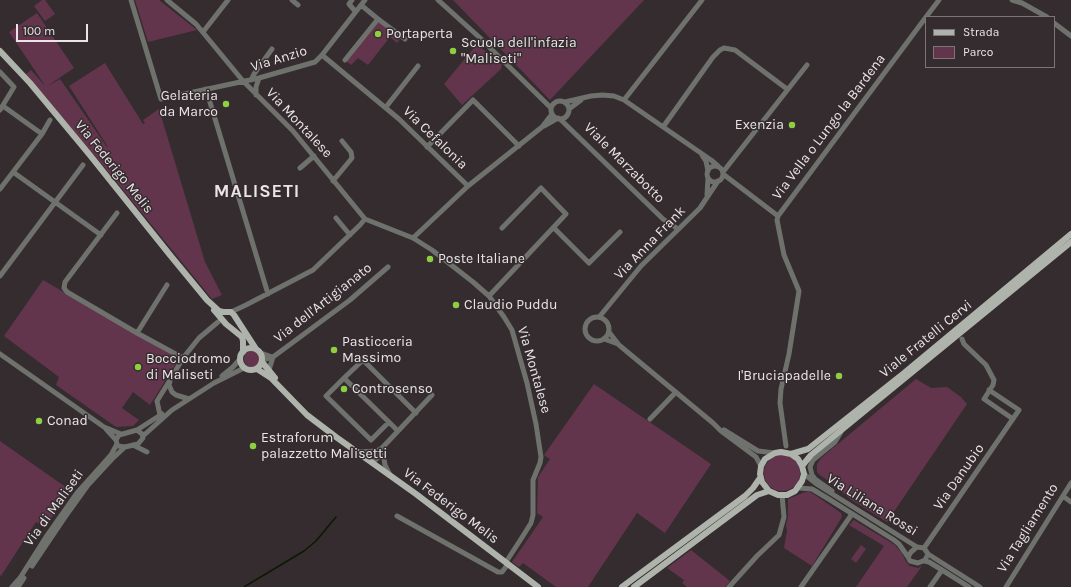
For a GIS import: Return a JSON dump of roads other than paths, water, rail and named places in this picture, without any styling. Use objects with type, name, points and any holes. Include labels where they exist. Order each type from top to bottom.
[{"type":"main road","name":"Via Federigo Melis","points":[[0,51],[30,83],[89,154],[207,300],[221,321],[242,337],[243,352]]},
{"type":"main road","name":"Viale Fratelli Cervi","points":[[775,453],[781,452],[791,454],[808,449],[904,373],[1071,234]]},
{"type":"main road","name":"Viale Fratelli Cervi","points":[[802,466],[812,455],[1071,242]]},
{"type":"main road","name":"Via Federigo Melis","points":[[207,300],[219,311],[231,313],[269,370],[288,395]]},
{"type":"main road","points":[[221,321],[223,316],[231,313]]},
{"type":"main road","points":[[249,348],[260,356],[257,369],[250,370],[244,368],[240,359],[243,352],[249,348]]},
{"type":"main road","name":"Via Federigo Melis","points":[[257,369],[271,378],[308,415],[507,563]]},
{"type":"main road","points":[[622,587],[744,496],[753,488],[760,478],[761,466],[768,457],[775,453]]},
{"type":"main road","points":[[634,587],[757,495],[769,492],[782,495],[791,493],[798,488],[804,474],[798,459],[791,454]]},
{"type":"main road","points":[[760,478],[769,492]]},
{"type":"main road","points":[[507,563],[538,587]]},
{"type":"street","name":"Via Anzio","points":[[131,0],[161,99],[243,82],[311,63],[322,55],[365,0]]},
{"type":"street","name":"Via Montalese","points":[[166,0],[191,19],[243,82],[293,131],[365,220],[413,238],[432,250],[489,296],[507,321],[516,341],[535,417],[541,458],[533,480],[533,515],[531,523],[507,563]]},
{"type":"street","points":[[203,32],[228,0]]},
{"type":"street","points":[[292,0],[298,5]]},
{"type":"street","points":[[352,0],[349,4],[355,11]]},
{"type":"street","points":[[438,0],[479,37],[541,99],[552,108],[559,118]]},
{"type":"street","points":[[624,100],[702,0]]},
{"type":"street","name":"Via Vella o Lungo la Bardena","points":[[927,16],[939,0]]},
{"type":"street","points":[[1012,0],[1022,3],[1045,16]]},
{"type":"street","points":[[361,5],[404,39]]},
{"type":"street","name":"Via Vella o Lungo la Bardena","points":[[786,446],[780,403],[781,389],[789,354],[799,292],[784,256],[777,220],[778,216],[925,18]]},
{"type":"street","points":[[345,60],[378,19]]},
{"type":"street","points":[[1055,24],[1071,36]]},
{"type":"street","points":[[663,127],[713,57],[724,48],[735,50],[787,89]]},
{"type":"street","points":[[251,80],[272,49]]},
{"type":"street","name":"Via Cefalonia","points":[[322,55],[386,107],[468,186]]},
{"type":"street","name":"Via Anna Frank","points":[[600,316],[609,307],[625,285],[700,208],[721,173],[807,65]]},
{"type":"street","name":"Via Cefalonia","points":[[386,107],[418,66]]},
{"type":"street","points":[[0,72],[14,87],[2,108],[42,134]]},
{"type":"street","points":[[256,95],[256,87],[259,78]]},
{"type":"street","points":[[206,89],[268,294]]},
{"type":"street","points":[[542,127],[552,108],[558,101],[565,102],[602,95],[614,96],[624,100],[702,154],[721,173]]},
{"type":"street","points":[[413,238],[468,186],[542,127],[566,116],[569,111],[583,98]]},
{"type":"street","points":[[427,147],[473,100],[519,146]]},
{"type":"street","points":[[565,102],[569,111]]},
{"type":"street","name":"Viale Marzabotto","points":[[569,111],[572,129]]},
{"type":"street","name":"Viale Marzabotto","points":[[559,118],[663,219],[678,229]]},
{"type":"street","points":[[0,189],[42,134],[50,120]]},
{"type":"street","points":[[333,181],[352,158],[351,152],[342,141]]},
{"type":"street","points":[[702,154],[706,161],[708,171],[707,196]]},
{"type":"street","points":[[300,168],[314,156]]},
{"type":"street","points":[[0,276],[83,165]]},
{"type":"street","points":[[708,171],[713,166],[778,216]]},
{"type":"street","points":[[13,172],[100,235]]},
{"type":"street","points":[[708,178],[713,181],[721,173]]},
{"type":"street","points":[[489,296],[566,214],[541,188],[502,228]]},
{"type":"street","points":[[118,213],[65,282],[64,288],[67,292],[183,358]]},
{"type":"street","points":[[336,218],[350,235]]},
{"type":"street","points":[[231,313],[313,270],[365,220]]},
{"type":"street","points":[[554,228],[589,263],[620,232]]},
{"type":"street","name":"Via dell'Artigianato","points":[[269,370],[273,357],[350,300],[388,267]]},
{"type":"street","points":[[137,333],[167,285]]},
{"type":"street","points":[[607,320],[600,316],[596,316],[588,320],[585,331],[589,338],[600,341],[604,339],[609,332],[609,324],[607,320],[609,307]]},
{"type":"street","points":[[160,415],[157,401],[183,358],[198,338],[221,321]]},
{"type":"street","points":[[609,332],[619,345],[721,431],[756,457],[761,466]]},
{"type":"street","points":[[604,339],[619,345]]},
{"type":"street","points":[[962,339],[964,344],[986,365],[994,380],[984,399],[1013,419],[1020,410],[990,390]]},
{"type":"street","points":[[0,354],[104,427],[121,434],[137,430],[160,415],[172,410],[190,399],[214,383],[240,359]]},
{"type":"street","name":"Via dell'Artigianato","points":[[260,356],[273,357]]},
{"type":"street","points":[[389,422],[371,440],[326,396],[363,360],[416,413]]},
{"type":"street","points":[[214,383],[244,368]]},
{"type":"street","points":[[344,378],[398,431]]},
{"type":"street","points":[[170,380],[172,392],[176,395],[190,399]]},
{"type":"street","points":[[650,419],[676,392]]},
{"type":"street","points":[[372,463],[398,431],[432,396]]},
{"type":"street","points":[[104,427],[118,446],[125,447],[138,444],[142,438],[172,410]]},
{"type":"street","name":"Via Danubio","points":[[924,548],[1013,419]]},
{"type":"street","points":[[713,423],[758,451],[775,453]]},
{"type":"street","points":[[133,445],[147,452],[140,431],[137,430]]},
{"type":"street","points":[[840,432],[835,442],[813,460],[810,467],[812,475],[815,479],[831,490],[840,499]]},
{"type":"street","name":"Via di Maliseti","points":[[12,587],[20,578],[46,537],[77,493],[108,458],[121,434]]},
{"type":"street","name":"Via di Maliseti","points":[[18,587],[75,502],[92,481],[125,447]]},
{"type":"street","points":[[372,463],[377,451]]},
{"type":"street","points":[[357,452],[382,451]]},
{"type":"street","points":[[382,451],[385,465],[390,476]]},
{"type":"street","name":"Via Liliana Rossi","points":[[804,474],[814,483],[917,547],[924,548],[928,554],[980,587]]},
{"type":"street","name":"Via Tagliamento","points":[[1006,587],[1071,482]]},
{"type":"street","name":"Via Liliana Rossi","points":[[798,488],[812,489],[894,540],[899,544],[913,563],[924,561],[929,562],[970,587]]},
{"type":"street","points":[[729,587],[757,556],[779,535],[784,517],[782,495]]},
{"type":"street","points":[[1063,496],[1071,502]]},
{"type":"street","points":[[801,587],[852,514]]},
{"type":"street","points":[[396,516],[498,572],[502,572],[507,563]]},
{"type":"street","name":"Via Liliana Rossi","points":[[908,557],[917,547]]},
{"type":"street","points":[[924,561],[928,554]]},
{"type":"street","points":[[930,587],[942,570]]},
{"type":"waterway","points":[[244,587],[304,551],[316,541],[336,517]]},
{"type":"place","name":"Portaperta","points":[[378,34]]},
{"type":"place","name":"Scuola dell'infazia \"Maliseti\"","points":[[453,51]]},
{"type":"place","name":"Gelateria da Marco","points":[[226,104]]},
{"type":"place","name":"Exenzia","points":[[792,125]]},
{"type":"place","name":"Poste Italiane","points":[[430,259]]},
{"type":"place","name":"Claudio Puddu","points":[[456,305]]},
{"type":"place","name":"Pasticceria Massimo","points":[[334,350]]},
{"type":"place","name":"Bocciodromo di Maliseti","points":[[138,367]]},
{"type":"place","name":"I'Bruciapadelle","points":[[839,376]]},
{"type":"place","name":"Controsenso","points":[[344,389]]},
{"type":"place","name":"Conad","points":[[39,421]]},
{"type":"place","name":"Estraforum palazzetto Malisetti","points":[[253,446]]},
{"type":"district","name":"MALISETI","points":[[257,192]]}]
